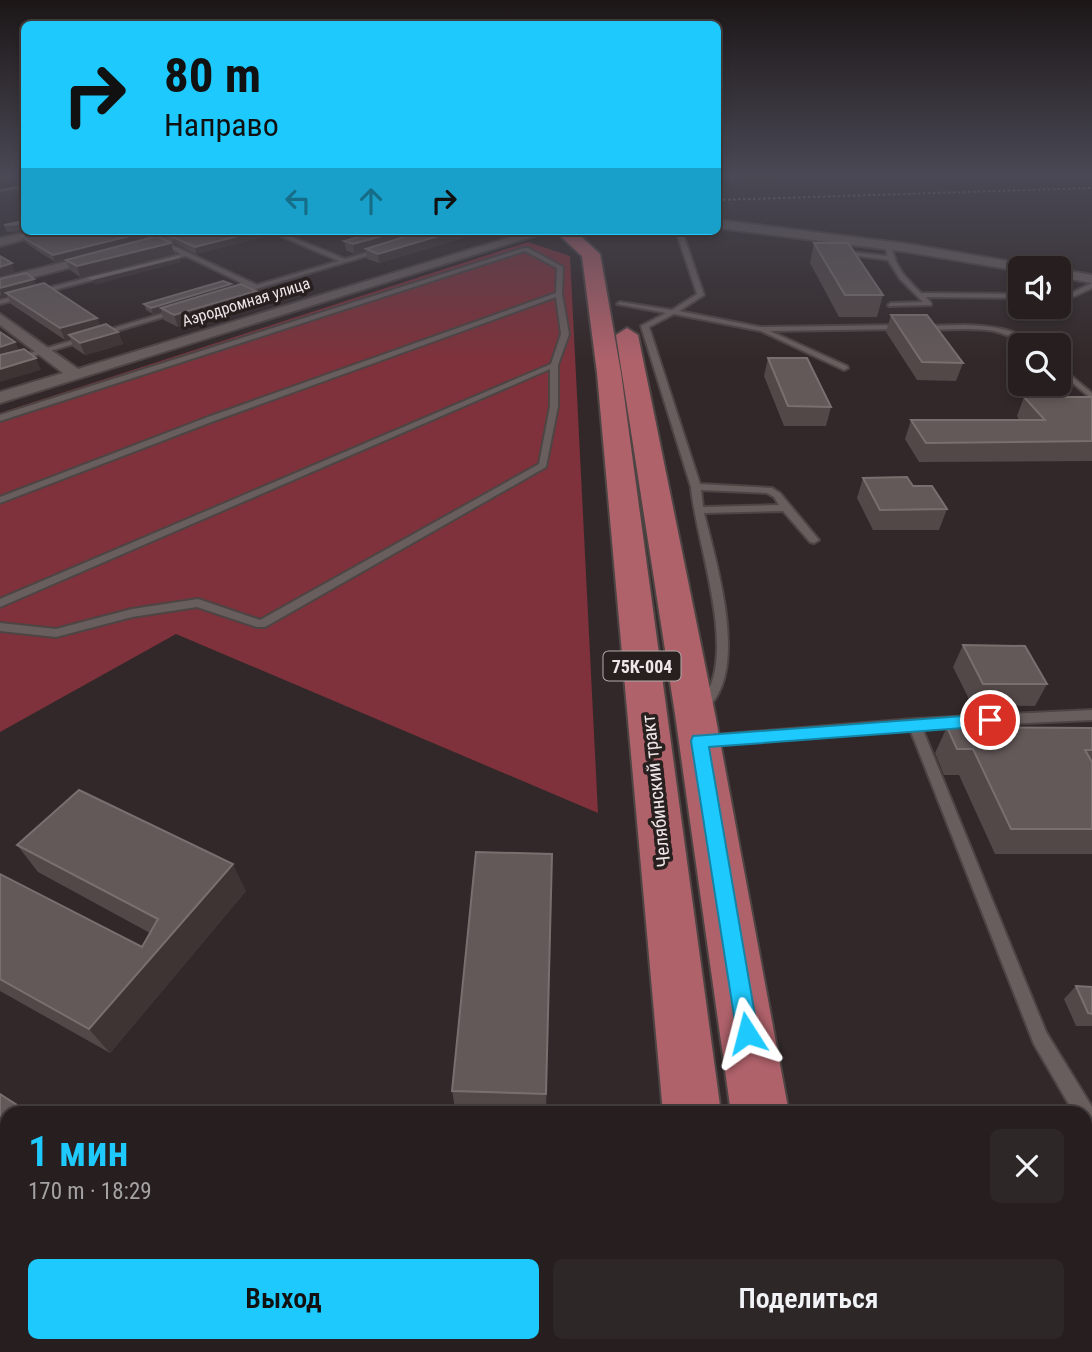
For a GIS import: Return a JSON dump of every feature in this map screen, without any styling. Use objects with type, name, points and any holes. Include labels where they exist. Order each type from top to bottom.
[{"type":"main road","name":"Челябинский тракт","points":[[570,236],[591,254],[610,373],[691,1106]]},
{"type":"main road","name":"75К-004","points":[[605,236],[631,321],[759,1106]]},
{"type":"street","points":[[0,242],[27,236]]},
{"type":"street","points":[[0,282],[184,236]]},
{"type":"street","name":"Аэродромная улица","points":[[0,398],[74,373],[527,236]]},
{"type":"street","points":[[792,236],[889,252],[1008,266]]},
{"type":"street","points":[[1071,275],[1092,279]]},
{"type":"street","points":[[0,318],[74,373]]},
{"type":"lane","points":[[284,236],[344,261]]},
{"type":"lane","points":[[631,321],[673,312],[702,292],[681,236]]},
{"type":"lane","points":[[161,242],[256,287]]},
{"type":"lane","points":[[0,418],[526,248],[560,267],[559,293],[565,334],[554,365],[554,406],[542,465],[261,624],[198,603],[132,613],[56,634],[0,627]]},
{"type":"lane","points":[[230,295],[383,250]]},
{"type":"lane","points":[[827,252],[889,252],[919,295],[929,304],[891,305]]},
{"type":"lane","points":[[0,302],[186,254]]},
{"type":"lane","points":[[1071,295],[1092,285]]},
{"type":"lane","points":[[0,500],[211,419],[559,293]]},
{"type":"lane","points":[[919,295],[1008,296]]},
{"type":"lane","points":[[0,364],[190,307]]},
{"type":"lane","points":[[631,321],[673,312],[760,330],[844,368]]},
{"type":"lane","points":[[631,321],[696,487],[698,509],[716,590],[721,663],[715,692],[697,727],[914,723],[1092,715]]},
{"type":"lane","points":[[760,330],[850,326],[986,329],[1012,333]]},
{"type":"lane","points":[[0,603],[554,365]]},
{"type":"lane","points":[[1071,379],[1092,397]]},
{"type":"lane","points":[[696,487],[769,490],[777,495],[814,540]]},
{"type":"lane","points":[[698,509],[786,508]]},
{"type":"lane","points":[[914,723],[1040,1038],[1081,1106]]},
{"type":"shaded area","points":[[528,242],[570,256],[598,813],[176,634],[0,732],[0,413]]},
{"type":"building","points":[[21,236],[129,236],[53,255]]},
{"type":"building","points":[[157,236],[171,243],[77,266],[66,260]]},
{"type":"building","points":[[175,236],[238,236],[195,247],[172,237]]},
{"type":"building","points":[[361,236],[382,236],[353,244],[344,241]]},
{"type":"building","points":[[407,236],[438,236],[378,254],[366,249]]},
{"type":"building","points":[[814,243],[848,243],[883,295],[845,295]]},
{"type":"building","points":[[0,256],[12,263],[0,267]]},
{"type":"building","points":[[180,257],[93,279],[90,278]]},
{"type":"building","points":[[26,273],[34,279],[0,288],[0,279]]},
{"type":"building","points":[[223,281],[231,284],[151,308],[144,304]]},
{"type":"building","points":[[44,283],[97,318],[60,328],[6,293]]},
{"type":"building","points":[[241,284],[256,291],[174,315],[161,308]]},
{"type":"building","points":[[891,315],[927,315],[963,363],[922,362]]},
{"type":"building","points":[[106,324],[118,332],[80,343],[69,335]]},
{"type":"building","points":[[0,332],[15,342],[0,347]]},
{"type":"building","points":[[24,349],[36,358],[0,369],[0,355]]},
{"type":"building","points":[[768,358],[807,358],[831,407],[788,406]]},
{"type":"building","points":[[1024,397],[1092,397],[1092,441],[926,443],[911,420],[1045,420]]},
{"type":"building","points":[[907,477],[913,486],[932,486],[947,509],[880,510],[863,478]]},
{"type":"building","points":[[963,645],[1025,646],[1047,684],[983,684]]},
{"type":"building","points":[[947,727],[1092,728],[1092,750],[1085,750],[1092,762],[1092,829],[1011,829],[973,749],[957,749]]},
{"type":"building","points":[[79,790],[233,864],[89,1029],[0,979],[0,874],[142,947],[158,919],[17,845]]},
{"type":"building","points":[[476,852],[552,854],[546,1094],[452,1091]]},
{"type":"building","points":[[1076,986],[1092,987],[1092,1014],[1088,1013]]},
{"type":"building","points":[[0,1094],[17,1105],[16,1106],[0,1106]]},
{"type":"route","points":[[747,1033],[699,741],[914,723],[990,720]]}]
